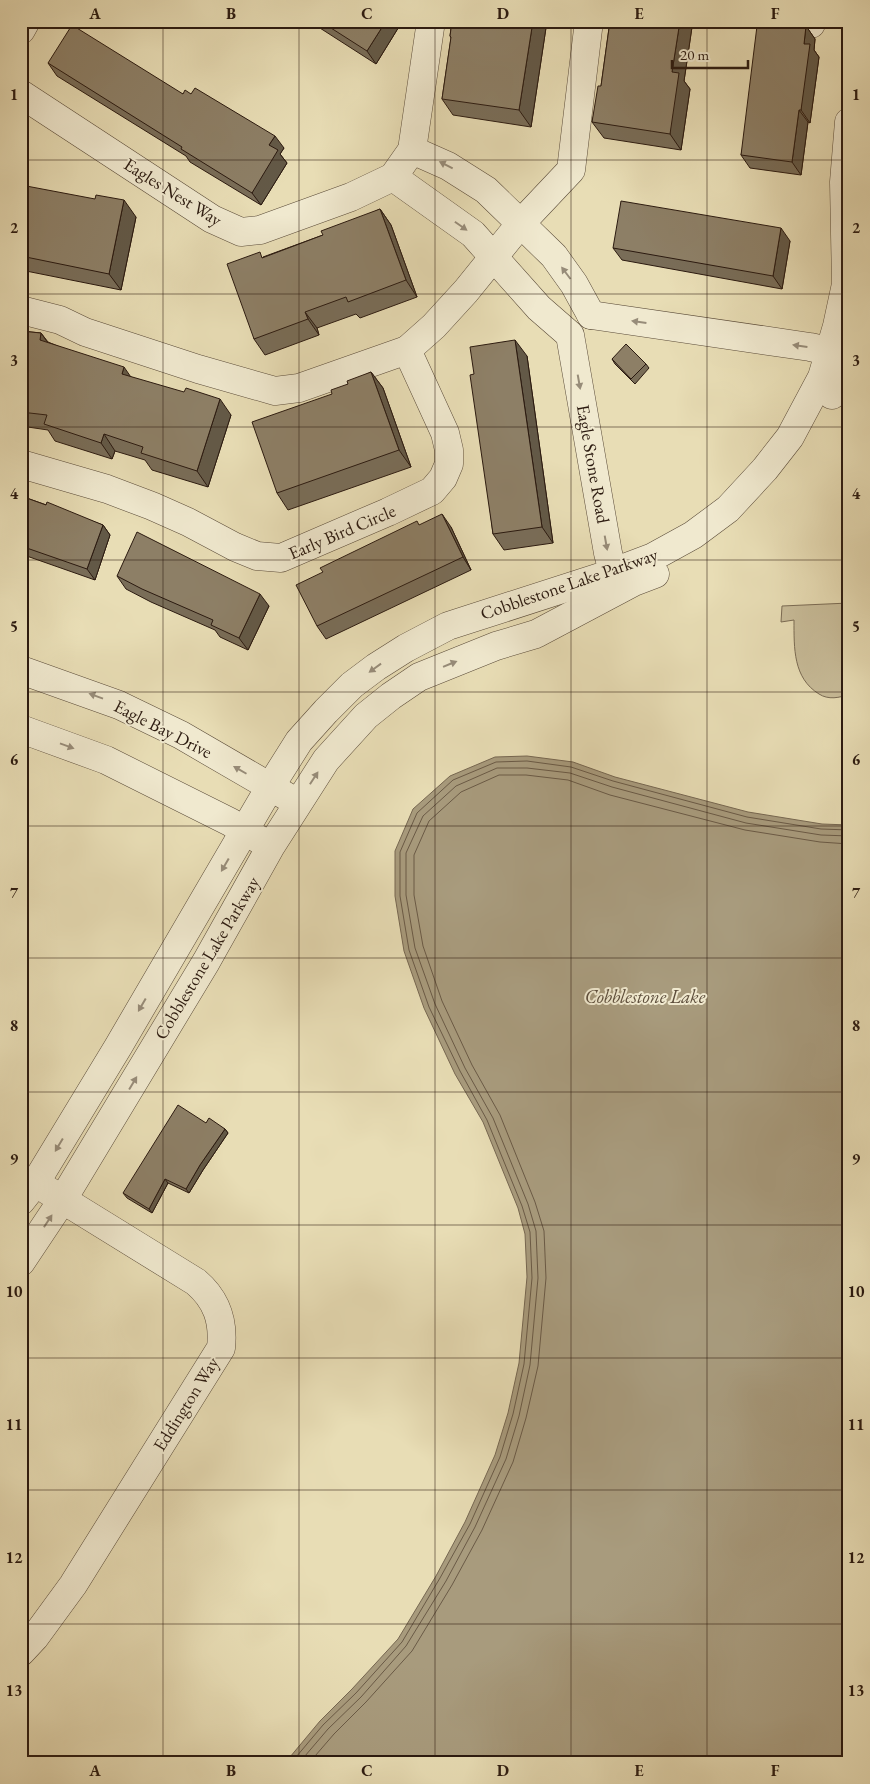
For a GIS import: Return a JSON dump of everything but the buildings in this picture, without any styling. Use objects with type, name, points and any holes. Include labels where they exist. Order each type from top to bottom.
[{"type":"street","points":[[21,30],[26,21]]},
{"type":"street","points":[[431,21],[412,150],[393,177],[473,234],[539,308],[570,334],[590,315]]},
{"type":"street","points":[[21,310],[60,320],[85,332],[207,372],[275,391],[299,388],[407,350],[440,319],[483,272],[521,223],[571,170],[589,21]]},
{"type":"street","name":"Eagles Nest Way","points":[[21,94],[212,219],[241,232],[260,230],[300,216],[370,189],[393,177]]},
{"type":"street","name":"Cobblestone Lake Parkway","points":[[26,1186],[118,1047],[244,830],[299,741],[352,685],[406,648],[448,626],[551,594],[614,582],[702,548],[768,486],[801,447],[838,384],[842,353],[837,326],[846,284],[844,182],[849,125]]},
{"type":"street","points":[[412,150],[448,166],[486,190],[559,263],[574,284],[590,315]]},
{"type":"street","points":[[590,315],[842,353]]},
{"type":"street","name":"Eagle Stone Road","points":[[570,334],[614,582]]},
{"type":"street","name":"Early Bird Circle","points":[[21,464],[107,489],[152,506],[256,556],[281,558],[414,500],[432,491],[443,478],[449,464],[449,450],[445,433],[407,350]]},
{"type":"street","name":"Cobblestone Lake Parkway","points":[[21,1262],[63,1199],[206,962],[271,846],[326,760],[366,716],[419,677],[496,646],[536,634],[614,582]]},
{"type":"street","points":[[406,648],[419,677]]},
{"type":"street","name":"Eagle Bay Drive","points":[[21,670],[119,705],[181,735],[270,788],[298,802]]},
{"type":"street","points":[[21,730],[106,760],[230,822],[271,846]]},
{"type":"street","name":"Eddington Way","points":[[21,1652],[35,1637],[73,1585],[221,1348],[222,1337],[222,1327],[216,1306],[204,1289],[196,1282],[63,1199],[26,1186]]},
{"type":"shaded area","points":[[849,603],[849,694],[830,698],[819,694],[804,680],[795,652],[794,620],[781,622],[782,606]]},
{"type":"water","name":"Cobblestone Lake","points":[[527,756],[573,762],[615,777],[748,812],[822,824],[849,825],[849,1763],[285,1763],[320,1721],[398,1639],[436,1576],[465,1522],[495,1455],[508,1413],[519,1363],[527,1277],[525,1234],[518,1208],[483,1122],[455,1074],[424,1008],[404,951],[395,896],[395,851],[413,809],[450,776],[495,757]]}]
